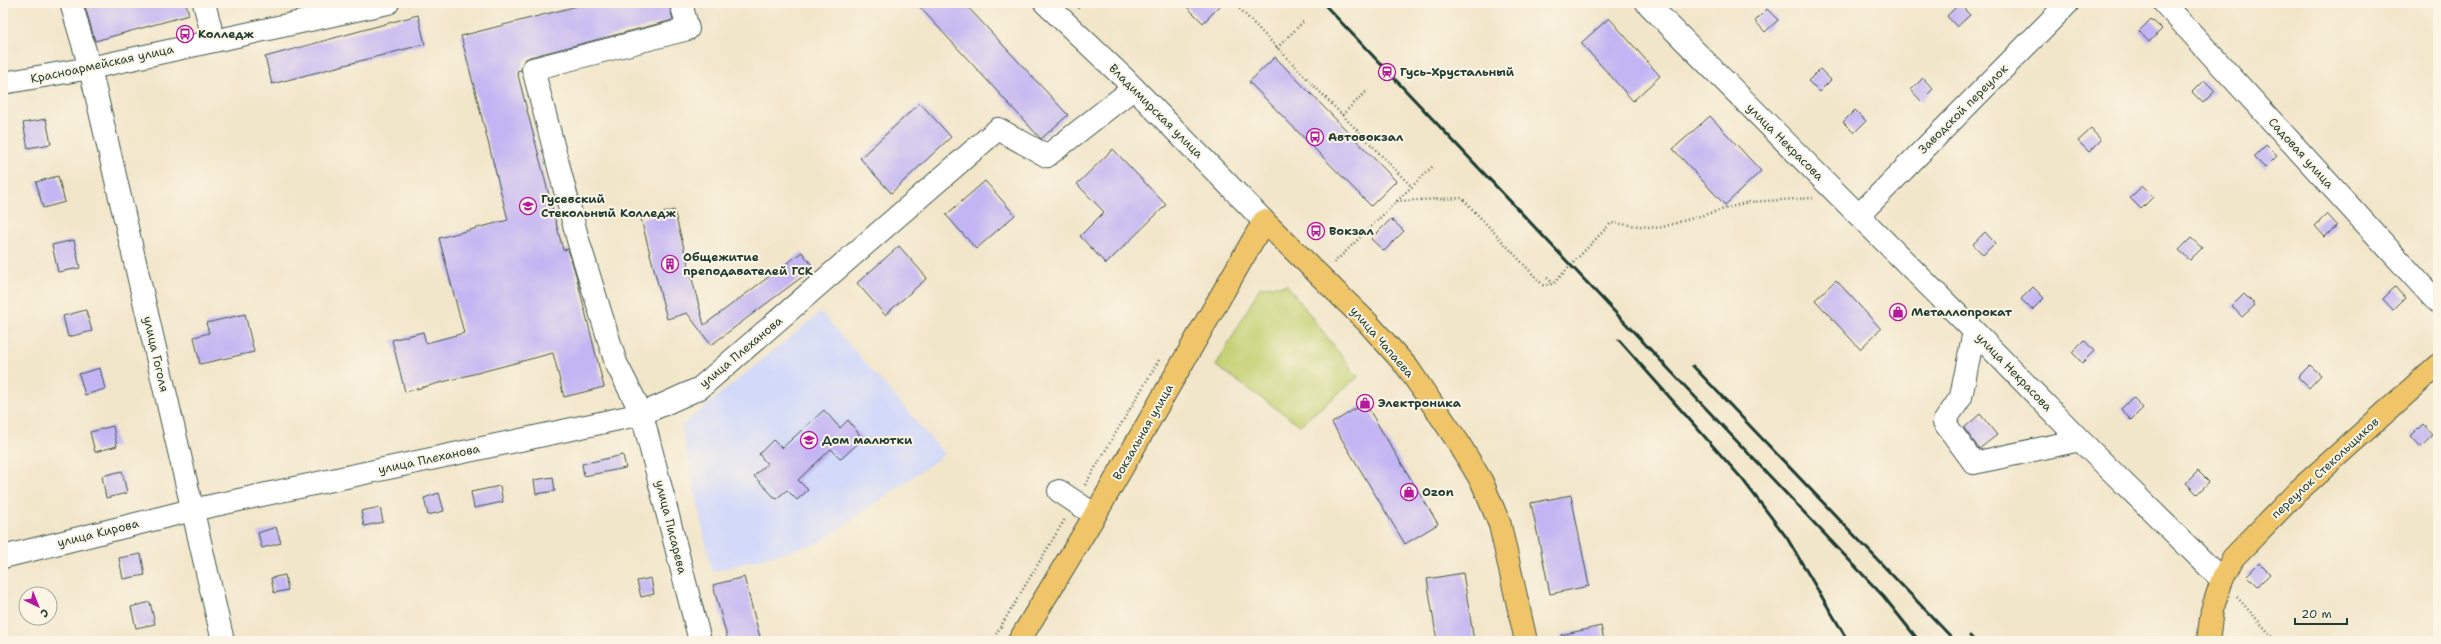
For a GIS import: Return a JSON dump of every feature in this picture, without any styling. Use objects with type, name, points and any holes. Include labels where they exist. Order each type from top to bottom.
[{"type":"main road","name":"улица Чапаева","points":[[1264,221],[1367,322],[1408,368],[1482,482],[1500,525],[1526,641]]},
{"type":"main road","name":"Вокзальная улица","points":[[1019,641],[1095,515],[1264,221]]},
{"type":"main road","name":"переулок Стекольщиков","points":[[2208,641],[2212,610],[2222,580],[2233,558],[2298,491],[2438,365]]},
{"type":"street","name":"улица Гоголя","points":[[71,3],[90,68],[223,641]]},
{"type":"street","points":[[204,3],[214,41]]},
{"type":"street","name":"Красноармейская улица","points":[[3,83],[90,68],[388,3]]},
{"type":"street","name":"улица Писарева","points":[[681,3],[688,29],[532,68],[578,240],[616,363],[642,414],[700,641]]},
{"type":"street","name":"Владимирская улица","points":[[1046,3],[1134,88],[1264,221]]},
{"type":"street","name":"улица Некрасова","points":[[1647,3],[1974,331],[2080,440],[2222,580]]},
{"type":"street","name":"Заводской переулок","points":[[1859,215],[2068,3]]},
{"type":"street","name":"Садовая улица","points":[[2164,3],[2438,303]]},
{"type":"street","name":"улица Плеханова","points":[[192,510],[642,414],[700,388],[998,129],[1047,156],[1134,88]]},
{"type":"street","points":[[1974,331],[1961,397],[1944,422],[1974,463],[2080,440]]},
{"type":"street","points":[[1067,496],[1095,515]]},
{"type":"street","name":"улица Кирова","points":[[3,557],[192,510]]},
{"type":"path","points":[[1234,3],[1412,187]]},
{"type":"path","points":[[1277,48],[1303,22]]},
{"type":"path","points":[[1342,115],[1368,90]]},
{"type":"path","points":[[1320,276],[1434,165]]},
{"type":"path","points":[[1397,201],[1462,198],[1543,284],[1553,284],[1610,223],[1659,228],[1748,202],[1840,196]]},
{"type":"path","points":[[1547,278],[1553,284]]},
{"type":"path","points":[[992,641],[1067,496],[1161,358]]},
{"type":"path","points":[[2222,580],[2276,641]]},
{"type":"shaded area","name":"Дом малютки","points":[[821,312],[945,454],[819,543],[712,572],[681,426]]},
{"type":"green space","points":[[1287,285],[1358,377],[1300,425],[1216,366],[1260,287]]},
{"type":"building","points":[[84,3],[186,3],[189,15],[95,41]]},
{"type":"building","name":"Гусевский Стекольный Колледж","points":[[589,3],[669,3],[673,20],[530,57],[524,60],[521,70],[517,71],[563,250],[568,249],[576,275],[604,387],[564,397],[553,353],[405,392],[392,340],[423,332],[426,343],[464,333],[439,238],[508,220],[461,36]]},
{"type":"building","points":[[916,3],[964,3],[1068,115],[1041,139]]},
{"type":"building","points":[[1183,3],[1223,3],[1203,23]]},
{"type":"building","points":[[1959,4],[1970,15],[1957,27],[1947,16]]},
{"type":"building","points":[[1767,9],[1778,20],[1765,32],[1755,21]]},
{"type":"building","points":[[418,15],[425,44],[272,84],[265,57]]},
{"type":"building","points":[[1609,18],[1660,76],[1633,101],[1581,43]]},
{"type":"building","points":[[2151,19],[2162,29],[2149,42],[2139,31]]},
{"type":"building","points":[[1275,57],[1396,181],[1371,206],[1249,82]]},
{"type":"building","points":[[1820,69],[1831,80],[1819,92],[1808,81]]},
{"type":"building","points":[[1923,78],[1933,89],[1921,101],[1911,90]]},
{"type":"building","points":[[2204,80],[2215,91],[2203,103],[2192,92]]},
{"type":"building","points":[[920,103],[951,137],[891,193],[860,158]]},
{"type":"building","points":[[1855,110],[1866,121],[1854,133],[1843,122]]},
{"type":"building","points":[[1710,116],[1761,171],[1725,205],[1673,149]]},
{"type":"building","points":[[46,119],[51,144],[28,148],[23,123]]},
{"type":"building","points":[[2091,129],[2101,140],[2089,152],[2078,141]]},
{"type":"building","points":[[2266,145],[2277,156],[2265,168],[2254,157]]},
{"type":"building","points":[[1113,149],[1166,205],[1106,264],[1080,236],[1104,212],[1077,184]]},
{"type":"building","points":[[58,176],[65,202],[43,208],[36,182]]},
{"type":"building","points":[[985,181],[1015,215],[976,249],[946,215]]},
{"type":"building","points":[[2142,186],[2153,197],[2141,209],[2130,198]]},
{"type":"building","points":[[674,210],[704,325],[802,252],[814,268],[711,345],[687,313],[667,319],[641,219]]},
{"type":"building","points":[[2327,214],[2337,225],[2325,237],[2315,226]]},
{"type":"building","points":[[1391,219],[1404,231],[1384,251],[1371,239]]},
{"type":"building","points":[[1985,232],[1995,243],[1983,255],[1973,244]]},
{"type":"building","points":[[2191,238],[2202,248],[2190,260],[2179,250]]},
{"type":"building","points":[[74,240],[80,268],[58,272],[52,245]]},
{"type":"building","points":[[899,246],[927,278],[885,315],[857,283]]},
{"type":"building","points":[[1836,280],[1881,329],[1860,349],[1815,300]]},
{"type":"building","points":[[2033,287],[2044,298],[2032,310],[2021,299]]},
{"type":"building","points":[[2395,287],[2405,298],[2393,310],[2383,299]]},
{"type":"building","points":[[2244,294],[2255,305],[2242,317],[2232,306]]},
{"type":"building","points":[[86,310],[92,331],[68,337],[63,316]]},
{"type":"building","points":[[245,314],[254,352],[200,364],[194,337],[209,333],[206,323]]},
{"type":"building","points":[[2084,340],[2094,351],[2082,363],[2072,352]]},
{"type":"building","points":[[2310,365],[2321,375],[2309,388],[2298,377]]},
{"type":"building","points":[[100,368],[105,389],[85,395],[79,374]]},
{"type":"building","points":[[2133,397],[2143,408],[2131,420],[2121,409]]},
{"type":"building","points":[[1365,403],[1438,524],[1405,544],[1332,423]]},
{"type":"building","points":[[824,410],[840,428],[848,420],[863,439],[841,459],[831,449],[798,480],[808,490],[797,500],[787,490],[776,499],[754,476],[767,464],[759,454],[773,440],[782,448]]},
{"type":"building","points":[[1980,414],[1997,435],[1979,449],[1964,428]]},
{"type":"building","points":[[2423,424],[2433,435],[2421,447],[2411,436]]},
{"type":"building","points":[[113,426],[117,446],[95,452],[90,432]]},
{"type":"building","points":[[623,455],[626,468],[584,476],[582,464]]},
{"type":"building","points":[[122,471],[127,493],[106,498],[102,476]]},
{"type":"building","points":[[2198,471],[2209,482],[2197,494],[2186,483]]},
{"type":"building","points":[[553,477],[555,491],[536,494],[534,480]]},
{"type":"building","points":[[500,486],[503,502],[474,508],[471,492]]},
{"type":"building","points":[[439,493],[444,511],[428,515],[424,498]]},
{"type":"building","points":[[1571,495],[1589,586],[1550,594],[1531,503]]},
{"type":"building","points":[[380,507],[383,522],[364,526],[361,511]]},
{"type":"building","points":[[276,527],[281,543],[262,548],[258,533]]},
{"type":"building","points":[[141,554],[145,575],[123,579],[119,558]]},
{"type":"building","points":[[2259,563],[2270,574],[2258,586],[2247,575]]},
{"type":"building","points":[[1463,573],[1474,641],[1437,641],[1427,579]]},
{"type":"building","points":[[285,575],[288,590],[274,593],[271,578]]},
{"type":"building","points":[[744,577],[761,641],[728,641],[713,585]]},
{"type":"building","points":[[651,578],[654,594],[641,597],[637,581]]},
{"type":"building","points":[[150,602],[155,624],[136,628],[131,607]]},
{"type":"building","points":[[1601,626],[1604,641],[1562,641],[1561,635]]},
{"type":"railway","points":[[1323,3],[1884,597],[1919,641]]},
{"type":"railway","points":[[1619,340],[1743,480],[1787,538],[1848,641]]},
{"type":"railway","points":[[1693,366],[1955,641]]},
{"type":"railway","points":[[1970,636],[1974,641]]},
{"type":"place","name":"Колледж","points":[[185,34]]},
{"type":"place","name":"Гусь-Хрустальный","points":[[1387,72]]},
{"type":"place","name":"Автовокзал","points":[[1315,137]]},
{"type":"place","name":"Гусевский Стекольный Колледж","points":[[528,206]]},
{"type":"place","name":"Вокзал","points":[[1316,231]]},
{"type":"place","name":"Общежитие преподавателей ГСК","points":[[670,264]]},
{"type":"place","name":"Металлопрокат","points":[[1898,312]]},
{"type":"place","name":"Электроника","points":[[1365,403]]},
{"type":"place","name":"Дом малютки","points":[[809,440]]},
{"type":"place","name":"Ozon","points":[[1409,492]]}]
